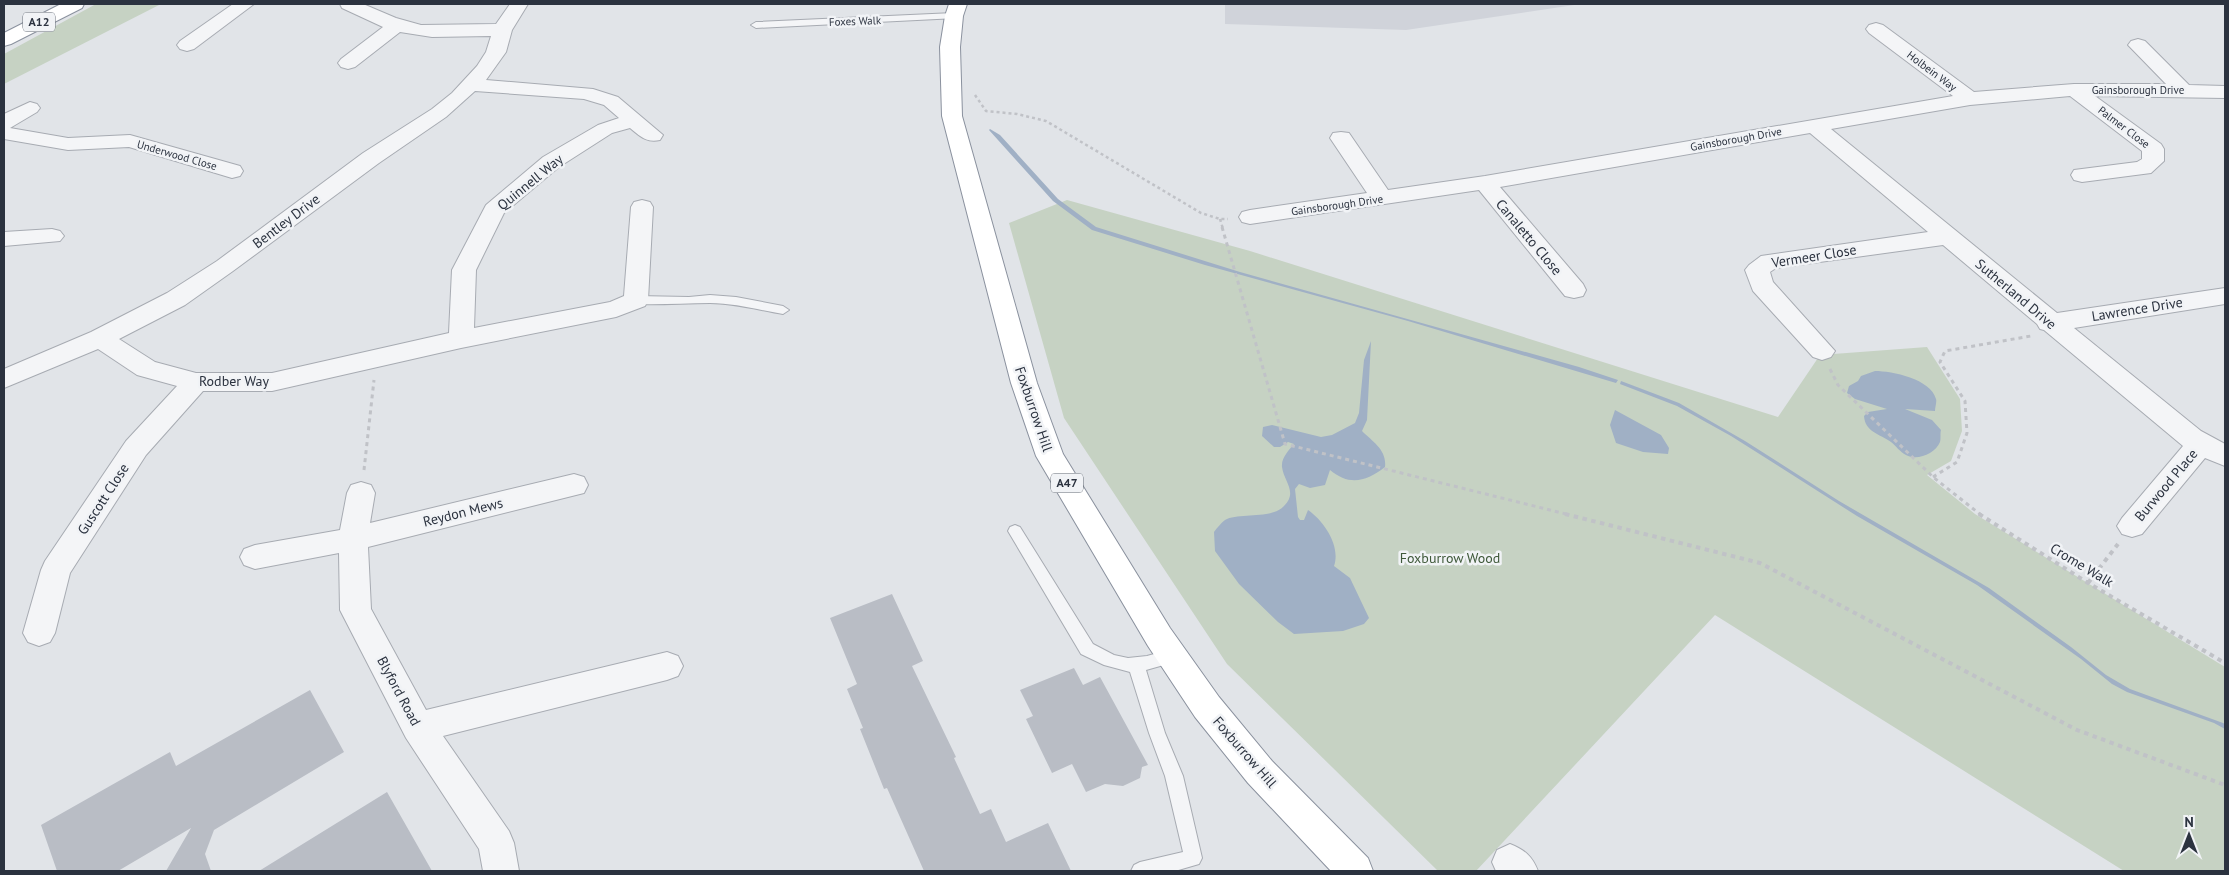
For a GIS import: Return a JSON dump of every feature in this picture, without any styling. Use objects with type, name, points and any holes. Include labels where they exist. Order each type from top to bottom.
[{"type":"highway","name":"A12","points":[[4,40],[75,4]]},
{"type":"highway","name":"Foxburrow Hill","points":[[956,10],[950,47],[952,116],[1024,383],[1050,456],[1172,656],[1207,707],[1260,772],[1355,871]]},
{"type":"street","points":[[187,45],[245,4]]},
{"type":"street","points":[[349,4],[376,18],[397,25],[431,32],[502,30]]},
{"type":"street","name":"Bentley Drive","points":[[4,379],[142,318],[198,286],[370,158],[439,113],[471,85],[496,52],[502,30],[519,4]]},
{"type":"street","points":[[348,63],[397,25]]},
{"type":"street","name":"Holbein Way","points":[[1875,37],[1894,43],[1970,100]]},
{"type":"street","points":[[2138,52],[2183,90]]},
{"type":"street","points":[[471,85],[586,92],[611,102],[652,135]]},
{"type":"street","name":"Gainsborough Drive","points":[[1250,217],[1484,183],[1813,125],[1970,100],[2074,90],[2225,92]]},
{"type":"street","name":"Palmer Close","points":[[2074,90],[2154,149],[2153,161],[2143,168],[2082,174]]},
{"type":"street","points":[[4,123],[30,108]]},
{"type":"street","name":"Quinnell Way","points":[[461,339],[464,270],[494,210],[551,162],[605,129],[633,120]]},
{"type":"street","name":"Sutherland Drive","points":[[1813,125],[2191,438],[2225,456]]},
{"type":"street","name":"Underwood Close","points":[[4,132],[68,144],[130,141],[232,171]]},
{"type":"street","points":[[1341,138],[1382,198]]},
{"type":"street","name":"Canaletto Close","points":[[1484,183],[1574,290]]},
{"type":"street","points":[[626,304],[642,207]]},
{"type":"street","points":[[4,239],[52,236]]},
{"type":"street","name":"Vermeer Close","points":[[1822,351],[1762,285],[1757,270],[1769,261],[1949,237]]},
{"type":"street","name":"Lawrence Drive","points":[[2050,322],[2225,296]]},
{"type":"street","name":"Rodber Way","points":[[100,338],[146,369],[196,382],[272,382],[626,304]]},
{"type":"street","name":"Guscott Close","points":[[39,633],[56,570],[136,448],[196,382]]},
{"type":"street","name":"Burwood Place","points":[[2132,526],[2201,443]]},
{"type":"street","name":"Reydon Mews","points":[[255,557],[353,539],[574,485]]},
{"type":"street","name":"Blyford Road","points":[[362,493],[353,539],[356,610],[418,728],[496,844],[501,871]]},
{"type":"street","points":[[418,728],[667,666]]},
{"type":"lane","name":"Foxes Walk","points":[[756,25],[956,10]]},
{"type":"lane","points":[[626,304],[710,299],[736,301],[783,310]]},
{"type":"lane","points":[[1015,531],[1087,649],[1103,658],[1121,664],[1136,665],[1172,656]]},
{"type":"lane","points":[[1136,665],[1157,733],[1174,776],[1193,858],[1140,871]]},
{"type":"path","points":[[986,111],[1017,114],[1046,121],[1201,213],[1220,219],[1250,217]]},
{"type":"path","points":[[1220,219],[1284,444],[1760,563],[2077,730],[2225,785]]},
{"type":"path","points":[[1933,477],[1957,462],[1967,433],[1965,400],[1940,362],[1945,351],[2029,338],[2050,322]]},
{"type":"path","name":"Crome Walk","points":[[1822,351],[1838,386],[1933,477],[1985,519],[2088,583],[2225,663]]},
{"type":"path","points":[[362,493],[376,360]]},
{"type":"path","points":[[2088,583],[2132,526]]},
{"type":"shaded area","points":[[1225,4],[1581,4],[1406,30],[1225,24]]},
{"type":"green space","points":[[96,4],[161,4],[4,84],[4,54]]},
{"type":"green space","name":"Foxburrow Wood","points":[[1067,200],[1250,251],[1778,417],[1820,355],[1927,347],[1960,399],[1962,431],[1951,461],[1927,475],[1975,514],[2225,667],[2225,871],[2124,871],[1715,615],[1476,871],[1438,871],[1227,664],[1064,418],[1009,223]]},
{"type":"water","points":[[990,129],[1000,135],[1058,199],[1096,227],[1240,272],[1579,367],[1618,380],[1616,383],[1408,321],[1205,265],[1092,230],[1053,201]]},
{"type":"water","points":[[1371,341],[1367,420],[1362,431],[1382,451],[1385,467],[1371,476],[1358,480],[1344,478],[1330,470],[1325,485],[1310,488],[1299,484],[1295,489],[1298,517],[1300,520],[1304,520],[1308,510],[1325,527],[1335,550],[1334,566],[1350,578],[1369,618],[1364,624],[1343,631],[1294,634],[1278,622],[1239,584],[1215,551],[1214,532],[1225,520],[1238,516],[1271,513],[1284,506],[1288,501],[1290,491],[1282,464],[1286,454],[1294,444],[1288,442],[1280,447],[1274,447],[1262,436],[1263,427],[1272,425],[1321,437],[1332,435],[1355,423],[1359,413],[1364,360]]},
{"type":"water","points":[[1875,371],[1900,375],[1919,381],[1933,392],[1936,400],[1935,411],[1905,409],[1932,420],[1941,430],[1940,442],[1930,453],[1920,457],[1910,457],[1867,426],[1864,416],[1868,412],[1887,409],[1855,399],[1847,393],[1849,386],[1858,381],[1861,376]]},
{"type":"water","points":[[1621,381],[1679,403],[1745,441],[1839,501],[1989,588],[2071,647],[2106,675],[2130,689],[2223,723],[2225,724],[2225,729],[2214,723],[2127,692],[2112,684],[2081,659],[1977,585],[1857,516],[1731,436],[1677,406],[1620,384]]},
{"type":"water","points":[[1615,410],[1661,435],[1669,448],[1668,454],[1643,452],[1616,443],[1610,425]]},
{"type":"building","points":[[892,594],[923,661],[912,666],[956,757],[954,758],[980,814],[991,809],[1006,842],[1048,823],[1071,871],[924,871],[887,788],[884,789],[860,729],[863,728],[847,689],[857,684],[830,618]]},
{"type":"building","points":[[1074,668],[1083,685],[1100,677],[1148,765],[1142,767],[1140,778],[1123,786],[1105,784],[1086,792],[1072,764],[1052,773],[1026,719],[1033,716],[1020,690]]},
{"type":"building","points":[[310,690],[344,752],[214,830],[205,854],[211,871],[166,871],[191,828],[118,871],[57,871],[41,825],[170,752],[176,766]]},
{"type":"building","points":[[387,792],[432,871],[259,871]]}]
